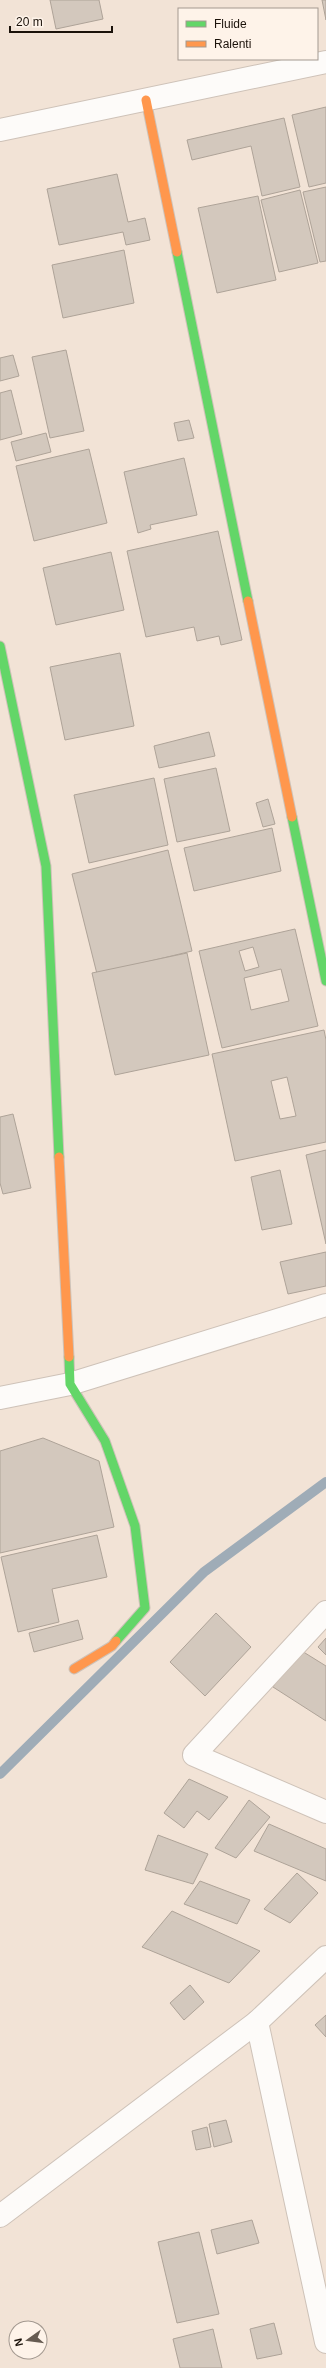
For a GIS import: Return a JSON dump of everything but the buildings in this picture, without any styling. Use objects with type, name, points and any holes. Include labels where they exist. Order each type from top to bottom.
[{"type":"street","points":[[0,130],[326,62]]},
{"type":"street","points":[[146,100],[326,981]]},
{"type":"street","points":[[0,646],[46,866],[70,1384],[105,1441],[135,1526],[145,1608],[112,1646],[74,1669]]},
{"type":"street","points":[[0,1398],[70,1384],[326,1305]]},
{"type":"street","points":[[326,1612],[194,1755],[326,1812]]},
{"type":"street","points":[[0,2216],[257,2022],[326,1957]]},
{"type":"street","points":[[257,2022],[326,2342]]},
{"type":"waterway","points":[[0,1774],[204,1572],[326,1482]]},
{"type":"traffic: fast","points":[[177,252],[248,601]]},
{"type":"traffic: fast","points":[[0,646],[46,866],[59,1157]]},
{"type":"traffic: fast","points":[[292,817],[326,981]]},
{"type":"traffic: fast","points":[[69,1357],[70,1384],[105,1441],[135,1526],[145,1608],[116,1641]]},
{"type":"traffic: slow","points":[[146,100],[177,252]]},
{"type":"traffic: slow","points":[[248,601],[292,817]]},
{"type":"traffic: slow","points":[[59,1157],[69,1357]]},
{"type":"traffic: slow","points":[[74,1669],[112,1646],[116,1641]]}]
